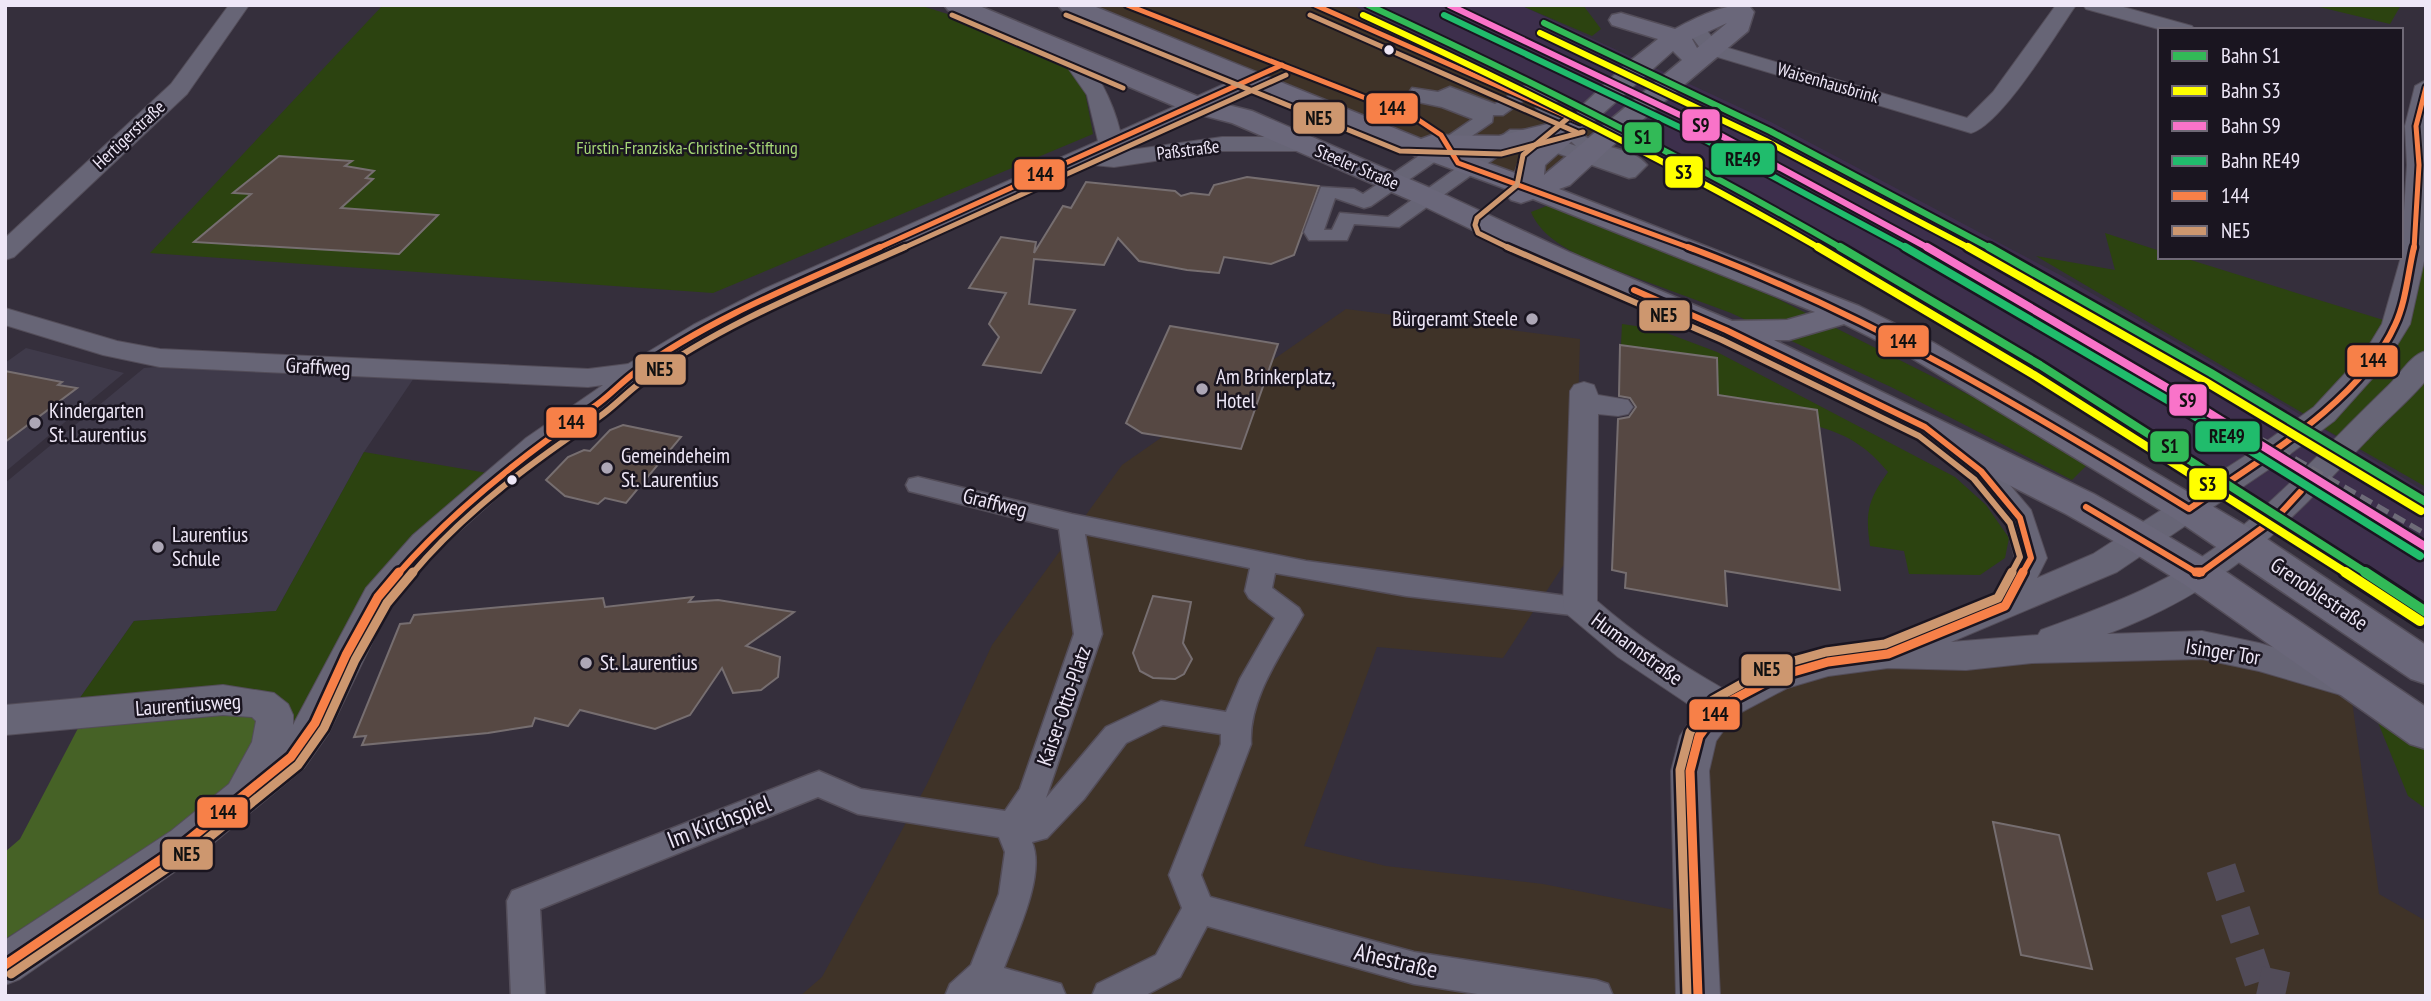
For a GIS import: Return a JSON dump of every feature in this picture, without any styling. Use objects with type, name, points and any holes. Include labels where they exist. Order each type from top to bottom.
[{"type":"main road","name":"Steeler Straße","points":[[956,5],[1069,55],[1204,101],[1485,225]]},
{"type":"main road","name":"Steeler Straße","points":[[1070,5],[1527,190]]},
{"type":"main road","points":[[1527,190],[1531,162],[1580,122],[1645,59],[1712,18],[1746,9]]},
{"type":"main road","points":[[1746,9],[1740,26],[1594,147],[1560,179],[1527,190],[1485,225],[1560,260],[1726,330],[2080,504],[2199,574],[2426,731]]},
{"type":"main road","points":[[1615,12],[1687,33],[1701,57]]},
{"type":"main road","points":[[1615,12],[1639,45],[1645,59]]},
{"type":"main road","points":[[1002,25],[1064,36],[1204,101]]},
{"type":"main road","points":[[1402,141],[1500,144],[1580,122]]},
{"type":"main road","points":[[1594,147],[1592,179],[1626,225]]},
{"type":"main road","name":"Grenoblestraße","points":[[1527,190],[1626,225],[1847,313],[1922,350],[2244,543],[2426,667]]},
{"type":"main road","points":[[1726,330],[1789,330],[1847,313]]},
{"type":"street","name":"Hertigerstraße","points":[[5,252],[179,89],[239,5]]},
{"type":"street","name":"Waisenhausbrink","points":[[1701,57],[1970,126],[2001,97],[2066,5]]},
{"type":"street","points":[[2092,5],[2178,28]]},
{"type":"street","name":"Steeler Straße","points":[[1069,55],[1101,97],[1108,117],[1110,143]]},
{"type":"street","name":"Paßstraße","points":[[5,965],[149,869],[291,758],[305,739],[361,625],[379,597],[417,551],[537,445],[596,405],[637,371],[702,331],[774,295],[1252,80]]},
{"type":"street","points":[[2403,87],[2425,89]]},
{"type":"street","points":[[1530,88],[1550,99],[1543,105],[1583,144],[1626,158],[1638,165],[1629,173],[1531,135],[1516,134],[1392,223],[1347,217],[1340,236],[1315,236],[1328,191],[1354,195],[1353,197],[1364,202],[1486,118],[1447,103],[1415,96],[1418,92],[1440,98],[1450,92],[1497,111],[1530,88]]},
{"type":"street","name":"Isinger Tor","points":[[1888,654],[2105,563],[2140,538],[2189,509],[2324,414],[2376,357],[2396,324],[2421,234],[2422,171],[2416,126],[2425,89]]},
{"type":"street","name":"Paßstraße","points":[[1074,159],[1114,160],[1222,144],[1303,144]]},
{"type":"street","name":"Graffweg","points":[[5,316],[113,349],[160,358],[588,378],[637,371]]},
{"type":"street","name":"Isinger Tor","points":[[2032,649],[2163,596],[2244,543],[2277,517],[2381,407],[2418,373],[2426,360]]},
{"type":"street","name":"Humannstraße","points":[[1618,407],[1585,397],[1580,606],[1612,635],[1660,670],[1721,706]]},
{"type":"street","points":[[1925,427],[1981,471],[2020,518],[2031,558],[2005,606]]},
{"type":"street","name":"Graffweg","points":[[918,485],[1072,523]]},
{"type":"street","points":[[1072,523],[1406,586],[1580,606]]},
{"type":"street","name":"Kaiser-Otto-Platz","points":[[1072,523],[1072,538],[1088,634],[1033,794],[1011,827],[1036,829],[1073,790],[1116,735],[1161,713],[1235,725]]},
{"type":"street","points":[[1109,996],[1168,966],[1199,909],[1185,875],[1236,744],[1235,725],[1254,679],[1290,615],[1258,591],[1265,561]]},
{"type":"street","name":"Isinger Tor","points":[[1721,706],[1776,677],[1828,662],[1888,654],[1966,656],[2032,649],[2202,645],[2259,657],[2367,689]]},
{"type":"street","name":"Laurentiusweg","points":[[5,719],[223,700],[261,703],[275,715],[276,727],[270,745],[240,796]]},
{"type":"street","points":[[1698,996],[1690,771],[1699,736],[1721,706]]},
{"type":"street","name":"Im Kirchspiel","points":[[528,996],[523,901],[819,784],[858,801],[1011,827]]},
{"type":"street","points":[[1011,827],[1021,852],[1015,894],[973,986],[1020,990],[1049,996]]},
{"type":"street","name":"Ahestraße","points":[[1199,909],[1414,968],[1596,996]]},
{"type":"shaded area","points":[[1075,5],[1352,5],[1602,124],[1527,188]]},
{"type":"shaded area","points":[[1352,5],[1520,5],[1771,122],[2060,275],[2273,398],[2426,492],[2426,614],[2372,577],[2030,370],[1689,170],[1499,72]]},
{"type":"shaded area","points":[[1346,309],[1580,339],[1574,549],[1503,658],[1377,647],[1304,846],[1386,866],[1543,884],[1705,916],[1708,737],[1729,709],[1833,667],[2205,651],[2351,694],[2379,894],[2426,921],[2426,996],[800,996],[822,977],[927,784],[992,645],[1122,465]]},
{"type":"shaded area","name":"Kindergarten St. Laurentius","points":[[26,348],[124,373],[5,472],[5,363]]},
{"type":"shaded area","name":"Laurentius Schule","points":[[215,362],[418,372],[364,452],[276,611],[134,621],[70,712],[5,718],[5,483],[144,368]]},
{"type":"green space","name":"Fürstin-Franziska-Christine-Stiftung","points":[[383,5],[919,5],[1052,47],[1085,92],[1093,134],[713,293],[150,253]]},
{"type":"green space","points":[[1520,5],[1583,5],[1601,29],[1592,36]]},
{"type":"green space","points":[[2311,5],[2401,5],[2390,24]]},
{"type":"green space","points":[[1549,205],[1774,297],[2005,413],[2088,464],[2072,480],[1891,387],[1731,313],[1588,260],[1555,241],[1535,220],[1531,212]]},
{"type":"green space","points":[[2105,233],[2158,250],[2158,259],[2187,259],[2393,323],[2311,418],[2036,256],[2115,270]]},
{"type":"green space","points":[[2426,245],[2426,487],[2316,424],[2380,367]]},
{"type":"green space","points":[[1622,324],[1656,329],[1717,352],[1955,477],[1986,505],[2009,538],[2005,558],[1980,575],[1909,574],[1904,551],[1870,546],[1868,515],[1872,499],[1888,472],[1873,456],[1840,434],[1820,427],[1817,410],[1718,395],[1716,358],[1621,345]]},
{"type":"green space","points":[[364,452],[499,475],[422,542],[301,740],[70,712],[134,621],[276,611]]},
{"type":"green space","points":[[2366,693],[2426,735],[2426,809],[2408,796]]},
{"type":"green space","points":[[261,705],[259,767],[193,819],[5,939],[5,852],[20,839],[86,713]]},
{"type":"building","points":[[279,156],[352,161],[345,166],[374,171],[366,178],[373,179],[341,208],[438,215],[399,254],[194,242],[251,194],[233,193]]},
{"type":"building","points":[[1247,177],[1319,186],[1294,255],[1271,264],[1224,257],[1219,273],[1187,270],[1139,261],[1118,238],[1104,265],[1034,259],[1029,304],[1075,310],[1041,373],[983,365],[999,337],[989,324],[1006,293],[969,288],[1001,237],[1036,242],[1034,253],[1063,206],[1071,208],[1086,182],[1175,191],[1181,196],[1191,193],[1209,195],[1214,185]]},
{"type":"building","name":"Am Brinkerplatz, Hotel","points":[[1170,326],[1278,344],[1241,449],[1142,433],[1126,423]]},
{"type":"building","points":[[1620,345],[1717,358],[1718,395],[1817,410],[1840,590],[1725,571],[1727,606],[1625,588],[1626,573],[1612,570],[1618,419],[1629,417],[1636,407],[1630,398],[1619,396]]},
{"type":"building","name":"Kindergarten St. Laurentius","points":[[5,371],[62,382],[58,385],[77,388],[5,442]]},
{"type":"building","name":"Gemeindeheim St. Laurentius","points":[[623,425],[681,437],[626,503],[605,498],[598,504],[565,496],[546,480],[568,457],[584,450],[590,451],[610,430]]},
{"type":"building","points":[[1153,596],[1191,602],[1183,643],[1192,659],[1184,674],[1175,679],[1153,678],[1140,671],[1133,653]]},
{"type":"building","name":"St. Laurentius","points":[[693,597],[689,602],[718,600],[794,612],[746,646],[780,657],[778,677],[761,690],[733,693],[722,668],[690,715],[655,729],[580,710],[568,726],[535,718],[532,726],[488,733],[362,745],[366,736],[354,737],[400,624],[410,623],[414,615],[603,598],[605,607]]},
{"type":"building","points":[[1993,822],[2059,835],[2092,969],[2021,955]]},
{"type":"tunnel","points":[[2221,868],[2264,996]]},
{"type":"tunnel","points":[[2259,981],[2287,987]]},
{"type":"railway","points":[[1982,278],[2426,534]]},
{"type":"rail line","name":"S1","points":[[1368,5],[1506,69],[1642,137],[1777,210],[2040,365],[2426,612]]},
{"type":"rail line","name":"S9","points":[[1449,5],[1576,63],[1825,190],[2068,328],[2426,547]]},
{"type":"rail line","name":"S3","points":[[1363,15],[1501,78],[1637,147],[1904,296],[2164,456],[2420,621]]},
{"type":"rail line","name":"RE49","points":[[1444,15],[1571,73],[1820,199],[2063,337],[2420,556]]},
{"type":"rail line","name":"S1","points":[[1544,23],[1770,131],[1882,189],[2102,310],[2426,502]]},
{"type":"rail line","name":"S3","points":[[1540,33],[1654,85],[1878,198],[2097,319],[2421,511]]},
{"type":"transit line","name":"144","points":[[1127,5],[1414,117],[1441,135],[1458,163],[1704,253],[1849,314],[1979,382],[2189,509],[2324,414],[2376,357],[2396,324],[2416,240],[2419,165],[2416,126],[2426,87]]},
{"type":"transit line","name":"144","points":[[1315,5],[1580,122]]},
{"type":"transit line","name":"NE5","points":[[952,15],[1123,88]]},
{"type":"transit line","name":"NE5","points":[[1066,15],[1400,151],[1501,154],[1583,132]]},
{"type":"transit line","name":"NE5","points":[[1310,15],[1576,132]]},
{"type":"transit line","name":"144","points":[[5,965],[185,843],[291,757],[315,723],[346,655],[378,597],[425,543],[537,445],[596,406],[637,371],[703,331],[773,295],[1282,65]]},
{"type":"transit line","name":"NE5","points":[[11,974],[191,852],[298,765],[324,728],[355,660],[387,603],[432,550],[543,453],[602,415],[643,380],[708,340],[778,304],[1286,75]]},
{"type":"transit line","name":"NE5","points":[[1573,114],[1523,155],[1517,185],[1477,218],[1475,225],[1478,233],[1556,270],[1722,340],[1919,436],[1974,479],[2010,523],[2020,557],[1998,598],[1885,644],[1826,652],[1772,667],[1713,700],[1690,732],[1680,770],[1687,996]]},
{"type":"transit line","name":"144","points":[[1634,290],[1726,330],[1925,427],[1981,471],[2020,518],[2031,558],[2005,606],[1888,654],[1828,662],[1776,677],[1721,706],[1699,736],[1690,771],[1698,996]]},
{"type":"transit line","name":"144","points":[[2086,507],[2199,574],[2277,517],[2301,491]]},
{"type":"place","name":"Bürgeramt Steele","points":[[1532,319]]},
{"type":"place","name":"Am Brinkerplatz, Hotel","points":[[1202,389]]},
{"type":"place","name":"Kindergarten St. Laurentius","points":[[35,423]]},
{"type":"place","name":"Gemeindeheim St. Laurentius","points":[[607,468]]},
{"type":"place","name":"Laurentius Schule","points":[[158,547]]},
{"type":"place","name":"St. Laurentius","points":[[586,663]]}]
